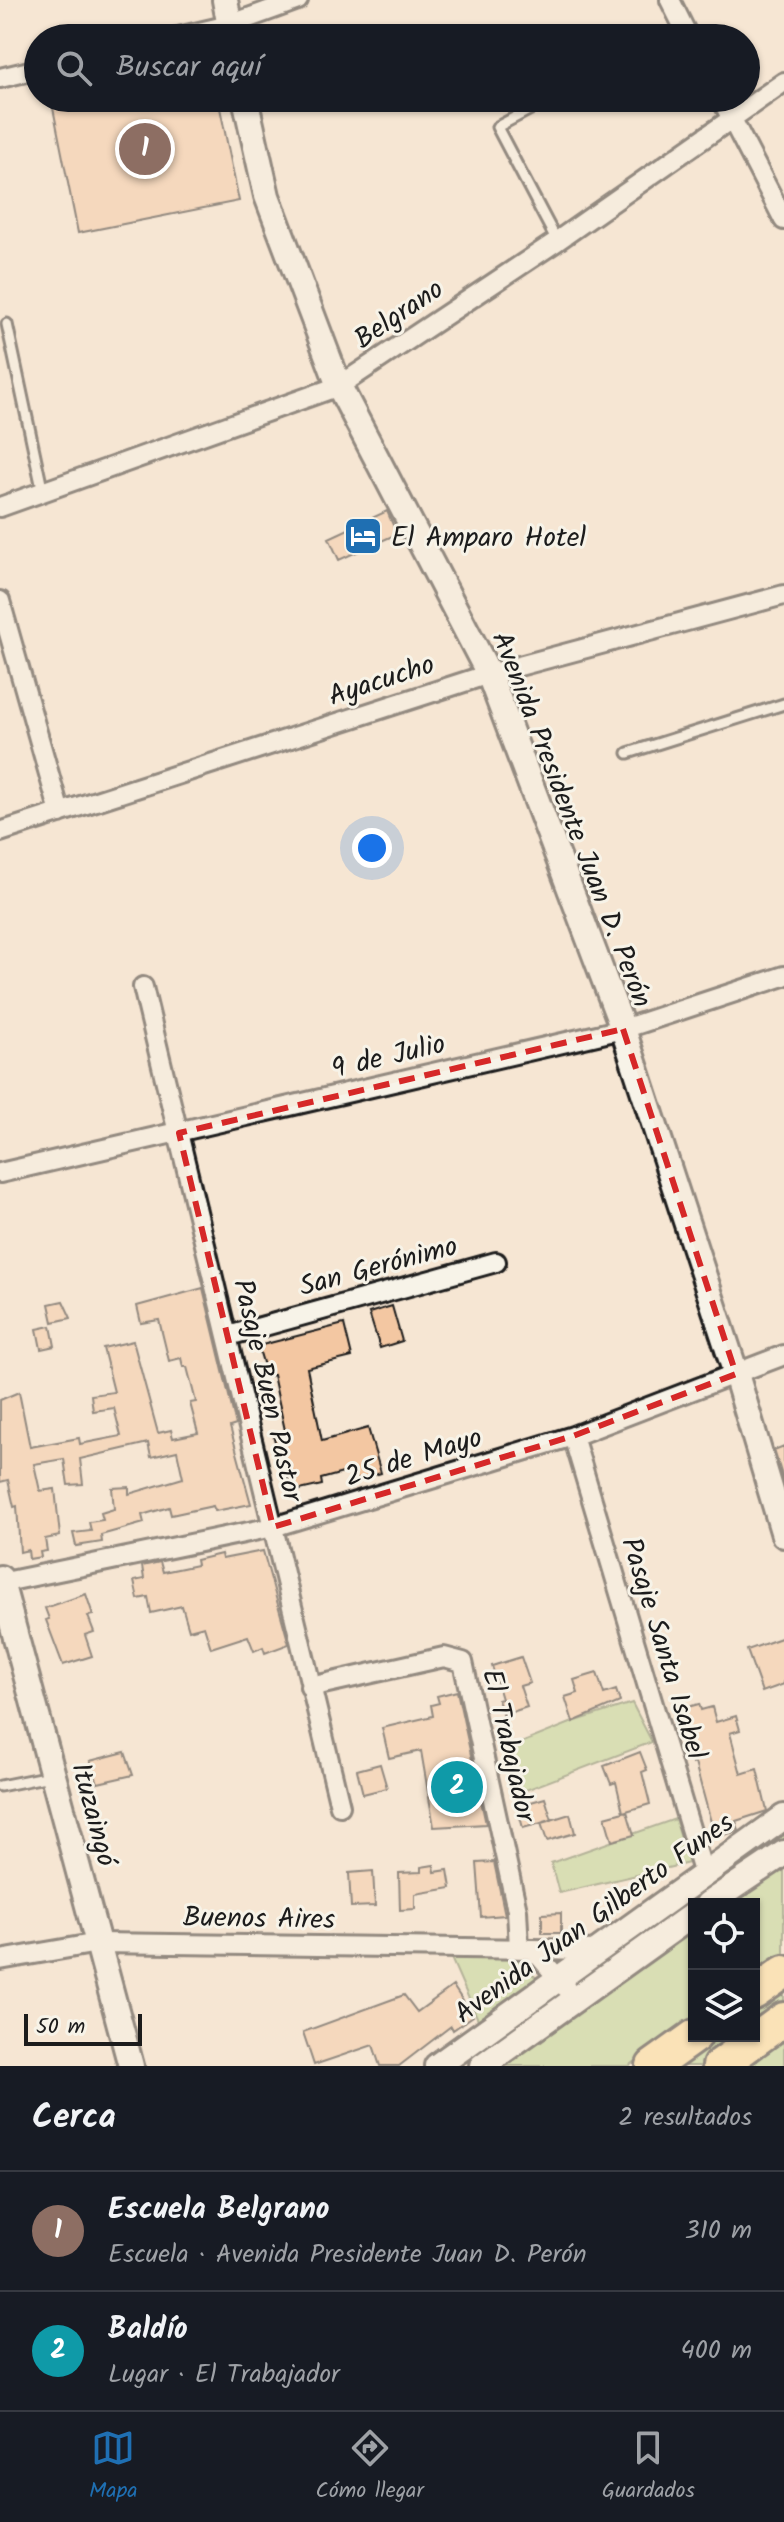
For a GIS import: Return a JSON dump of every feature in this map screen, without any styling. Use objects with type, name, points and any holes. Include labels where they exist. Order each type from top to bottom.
[{"type":"highway","points":[[719,2066],[778,2024]]},
{"type":"highway","points":[[653,2066],[688,2041]]},
{"type":"street","points":[[225,0],[230,24]]},
{"type":"street","points":[[248,24],[298,0]]},
{"type":"street","points":[[670,0],[682,24]]},
{"type":"street","points":[[0,78],[24,72]]},
{"type":"street","name":"Belgrano","points":[[760,97],[784,82]]},
{"type":"street","name":"Avenida Presidente Juan D. Perón","points":[[248,112],[267,196],[339,386],[489,674],[623,1029],[736,1374],[784,1535]]},
{"type":"street","points":[[728,112],[784,220]]},
{"type":"street","name":"Belgrano","points":[[0,507],[339,386],[557,241],[736,112]]},
{"type":"street","name":"Ayacucho","points":[[0,832],[489,674],[784,595]]},
{"type":"street","points":[[0,601],[60,813]]},
{"type":"street","name":"9 de Julio","points":[[0,1173],[623,1029],[784,976]]},
{"type":"street","name":"Pasaje Buen Pastor","points":[[143,987],[340,1806]]},
{"type":"street","name":"San Gerónimo","points":[[228,1336],[496,1262]]},
{"type":"street","name":"25 de Mayo","points":[[0,1581],[273,1527],[573,1436],[784,1355]]},
{"type":"street","name":"Pasaje Santa Isabel","points":[[573,1436],[704,1875]]},
{"type":"street","name":"Ituzaingó","points":[[0,1581],[131,2066]]},
{"type":"street","name":"El Trabajador","points":[[310,1687],[444,1657],[463,1662],[517,1910],[519,1948]]},
{"type":"street","name":"Avenida Juan Gilberto Funes","points":[[437,2066],[784,1817]]},
{"type":"street","name":"Avenida Juan Gilberto Funes","points":[[717,1898],[784,1853]]},
{"type":"street","name":"Avenida Juan Gilberto Funes","points":[[482,2066],[688,1918]]},
{"type":"street","name":"Buenos Aires","points":[[0,1960],[98,1943],[602,1948]]},
{"type":"street","points":[[519,1948],[539,1956],[575,1999]]},
{"type":"street","points":[[602,1948],[620,1967]]},
{"type":"lane","points":[[525,112],[497,127],[557,241]]},
{"type":"lane","points":[[7,324],[43,493]]},
{"type":"lane","points":[[628,753],[784,704]]},
{"type":"lane","points":[[0,1786],[53,1775]]},
{"type":"highlighted area","points":[[623,1029],[736,1374],[573,1436],[273,1527],[179,1133]]},
{"type":"green space","points":[[632,1703],[652,1742],[518,1793],[506,1749]]},
{"type":"green space","points":[[675,1819],[689,1863],[559,1893],[551,1863]]},
{"type":"green space","points":[[784,1826],[784,1842],[703,1898],[688,1898],[688,1908],[654,1932],[648,1923]]},
{"type":"green space","points":[[784,1863],[784,1953],[760,1971],[760,1898],[730,1898]]},
{"type":"green space","points":[[688,1927],[688,2023],[629,2066],[494,2066]]},
{"type":"green space","points":[[451,1958],[518,1959],[542,1984],[480,2024]]},
{"type":"green space","points":[[784,1986],[784,2009],[760,2027],[760,2003]]},
{"type":"green space","points":[[784,2039],[784,2066],[745,2066]]},
{"type":"green space","points":[[705,2042],[739,2042],[706,2066],[671,2066]]},
{"type":"building","points":[[54,112],[221,112],[239,201],[78,233]]},
{"type":"building","name":"El Amparo Hotel","points":[[387,511],[397,534],[339,560],[329,538]]},
{"type":"building","points":[[203,1288],[236,1425],[230,1427],[251,1504],[215,1511],[213,1506],[171,1515],[169,1507],[142,1515],[144,1523],[101,1535],[102,1542],[76,1546],[73,1533],[91,1531],[89,1522],[103,1520],[101,1513],[114,1509],[112,1488],[129,1487],[129,1494],[183,1478],[177,1451],[151,1457],[148,1443],[80,1459],[83,1484],[68,1485],[64,1459],[34,1464],[40,1491],[55,1489],[60,1536],[45,1539],[47,1551],[40,1552],[41,1557],[29,1559],[28,1550],[20,1552],[17,1506],[14,1507],[8,1480],[0,1482],[0,1400],[19,1392],[30,1447],[79,1438],[80,1444],[121,1436],[114,1408],[93,1411],[91,1395],[114,1392],[103,1348],[133,1341],[158,1433],[171,1430],[173,1438],[198,1433],[190,1403],[196,1402],[187,1367],[183,1367],[181,1358],[169,1361],[159,1320],[141,1323],[137,1306]]},
{"type":"building","points":[[63,1301],[71,1318],[53,1322],[49,1304]]},
{"type":"building","points":[[392,1306],[402,1341],[380,1348],[369,1313]]},
{"type":"building","points":[[344,1324],[352,1357],[307,1368],[322,1441],[368,1428],[381,1473],[353,1481],[350,1471],[321,1479],[322,1485],[300,1490],[289,1481],[277,1449],[274,1438],[286,1435],[273,1375],[267,1376],[258,1346]]},
{"type":"building","points":[[51,1326],[55,1346],[41,1349],[37,1329]]},
{"type":"building","points":[[784,1446],[784,1482],[774,1450]]},
{"type":"building","points":[[263,1551],[289,1644],[265,1653],[263,1647],[254,1651],[248,1636],[211,1648],[204,1626],[189,1630],[182,1606],[151,1613],[148,1597],[138,1599],[134,1581],[144,1579],[142,1566],[160,1562],[163,1572],[197,1565],[196,1560],[221,1554],[222,1559]]},
{"type":"building","points":[[86,1594],[93,1615],[88,1616],[94,1632],[85,1635],[92,1656],[63,1665],[46,1620],[49,1619],[45,1608]]},
{"type":"building","points":[[784,1637],[784,1684],[762,1692],[747,1650]]},
{"type":"building","points":[[521,1657],[530,1683],[520,1686],[527,1707],[503,1715],[498,1700],[502,1699],[492,1666]]},
{"type":"building","points":[[597,1673],[604,1694],[616,1690],[620,1702],[573,1722],[565,1697],[578,1693],[574,1680]]},
{"type":"building","points":[[457,1691],[486,1824],[434,1827],[421,1751],[389,1758],[382,1728],[433,1716],[431,1705],[439,1703],[437,1696]]},
{"type":"building","points":[[699,1704],[701,1710],[712,1707],[716,1722],[736,1716],[740,1730],[730,1733],[741,1774],[757,1769],[767,1811],[736,1821],[739,1831],[715,1837],[695,1763],[692,1764],[688,1750],[691,1749],[680,1709]]},
{"type":"building","points":[[125,1752],[133,1775],[98,1783],[90,1761]]},
{"type":"building","points":[[640,1752],[647,1770],[642,1772],[650,1804],[623,1812],[616,1782],[611,1784],[604,1766]]},
{"type":"building","points":[[380,1764],[387,1788],[363,1794],[357,1770]]},
{"type":"building","points":[[545,1798],[552,1820],[523,1828],[517,1806]]},
{"type":"building","points":[[627,1811],[634,1835],[612,1841],[605,1817]]},
{"type":"building","points":[[570,1814],[575,1833],[547,1841],[541,1823]]},
{"type":"building","points":[[494,1862],[505,1915],[481,1917],[477,1863]]},
{"type":"building","points":[[434,1865],[435,1872],[448,1870],[451,1888],[415,1894],[415,1909],[400,1910],[399,1873],[421,1872],[421,1867]]},
{"type":"building","points":[[373,1871],[375,1906],[351,1907],[349,1873]]},
{"type":"building","points":[[561,1913],[561,1933],[542,1933],[542,1914]]},
{"type":"building","points":[[453,1986],[473,2016],[453,2030],[451,2026],[399,2066],[380,2066],[373,2045],[314,2065],[303,2032],[404,1995],[417,2012]]},
{"type":"place","name":"Escuela Belgrano","points":[[145,149]]},
{"type":"place","name":"El Amparo Hotel","points":[[363,536]]},
{"type":"place","name":"Baldío","points":[[457,1787]]}]
